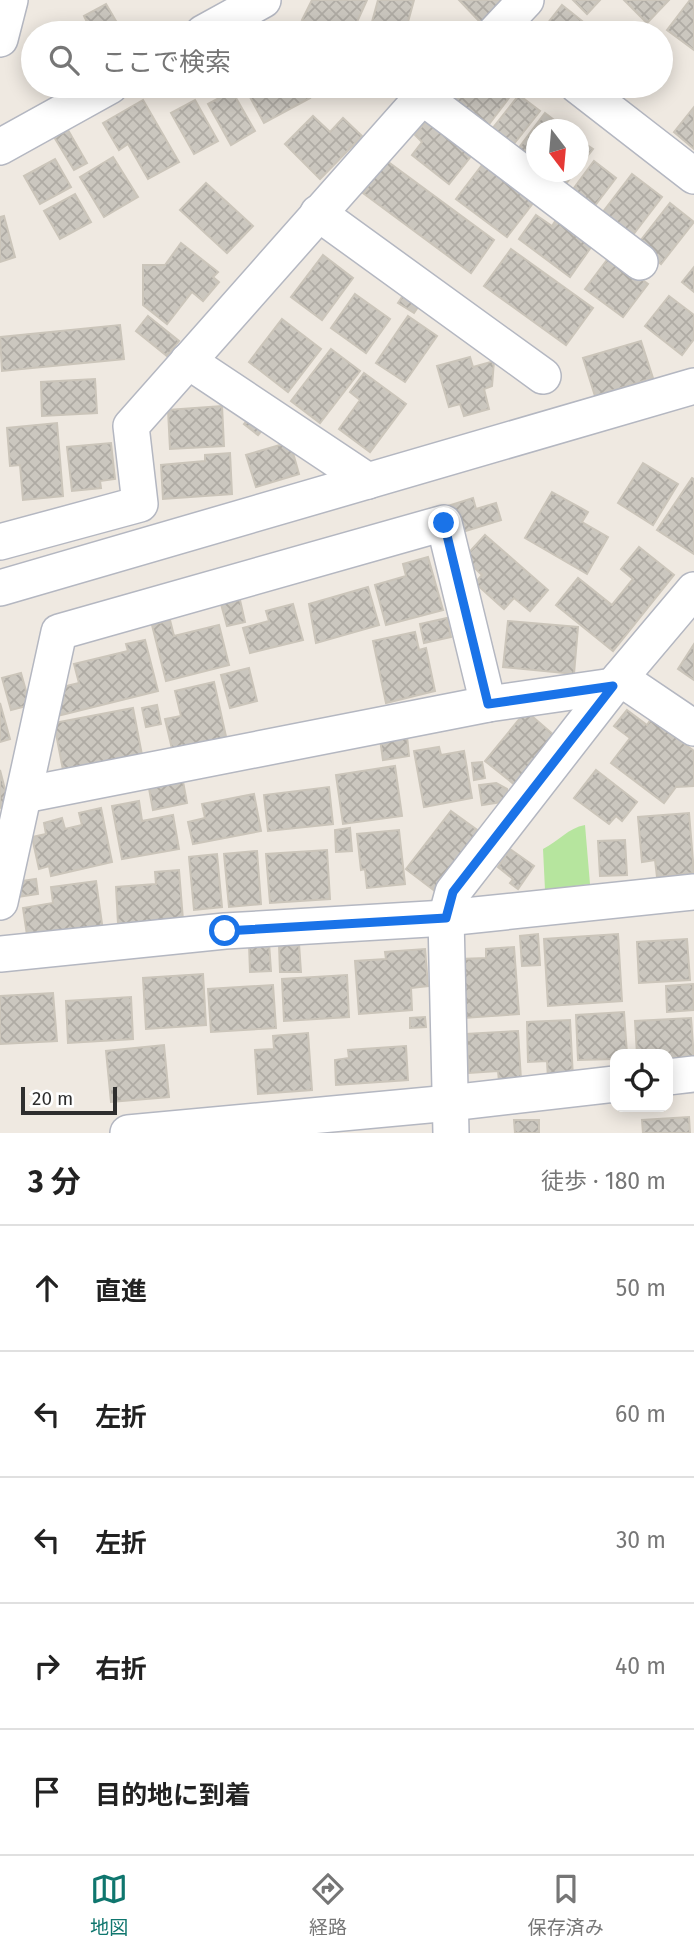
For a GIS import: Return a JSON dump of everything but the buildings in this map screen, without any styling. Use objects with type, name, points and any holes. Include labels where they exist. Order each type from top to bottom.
[{"type":"street","points":[[0,39],[10,0]]},
{"type":"street","points":[[225,21],[263,0]]},
{"type":"street","points":[[510,21],[526,0]]},
{"type":"street","points":[[0,147],[88,98]]},
{"type":"street","points":[[0,542],[140,505],[131,426],[420,98]]},
{"type":"street","points":[[435,98],[640,262]]},
{"type":"street","points":[[593,98],[694,176]]},
{"type":"street","points":[[318,213],[543,376]]},
{"type":"street","points":[[188,361],[368,481]]},
{"type":"street","points":[[0,588],[694,386]]},
{"type":"street","points":[[0,902],[59,632],[444,523],[488,704]]},
{"type":"street","points":[[450,1118],[446,918],[453,892],[616,682],[694,590]]},
{"type":"street","points":[[24,795],[488,704],[616,682],[694,728]]},
{"type":"street","points":[[0,954],[225,931],[446,918],[694,892]]},
{"type":"street","points":[[673,1076],[694,1074]]},
{"type":"street","points":[[128,1133],[450,1118],[610,1085]]},
{"type":"green space","points":[[585,825],[590,884],[545,890],[543,849]]},
{"type":"route","points":[[225,931],[446,918],[453,892],[613,686],[488,704],[444,523]]}]
